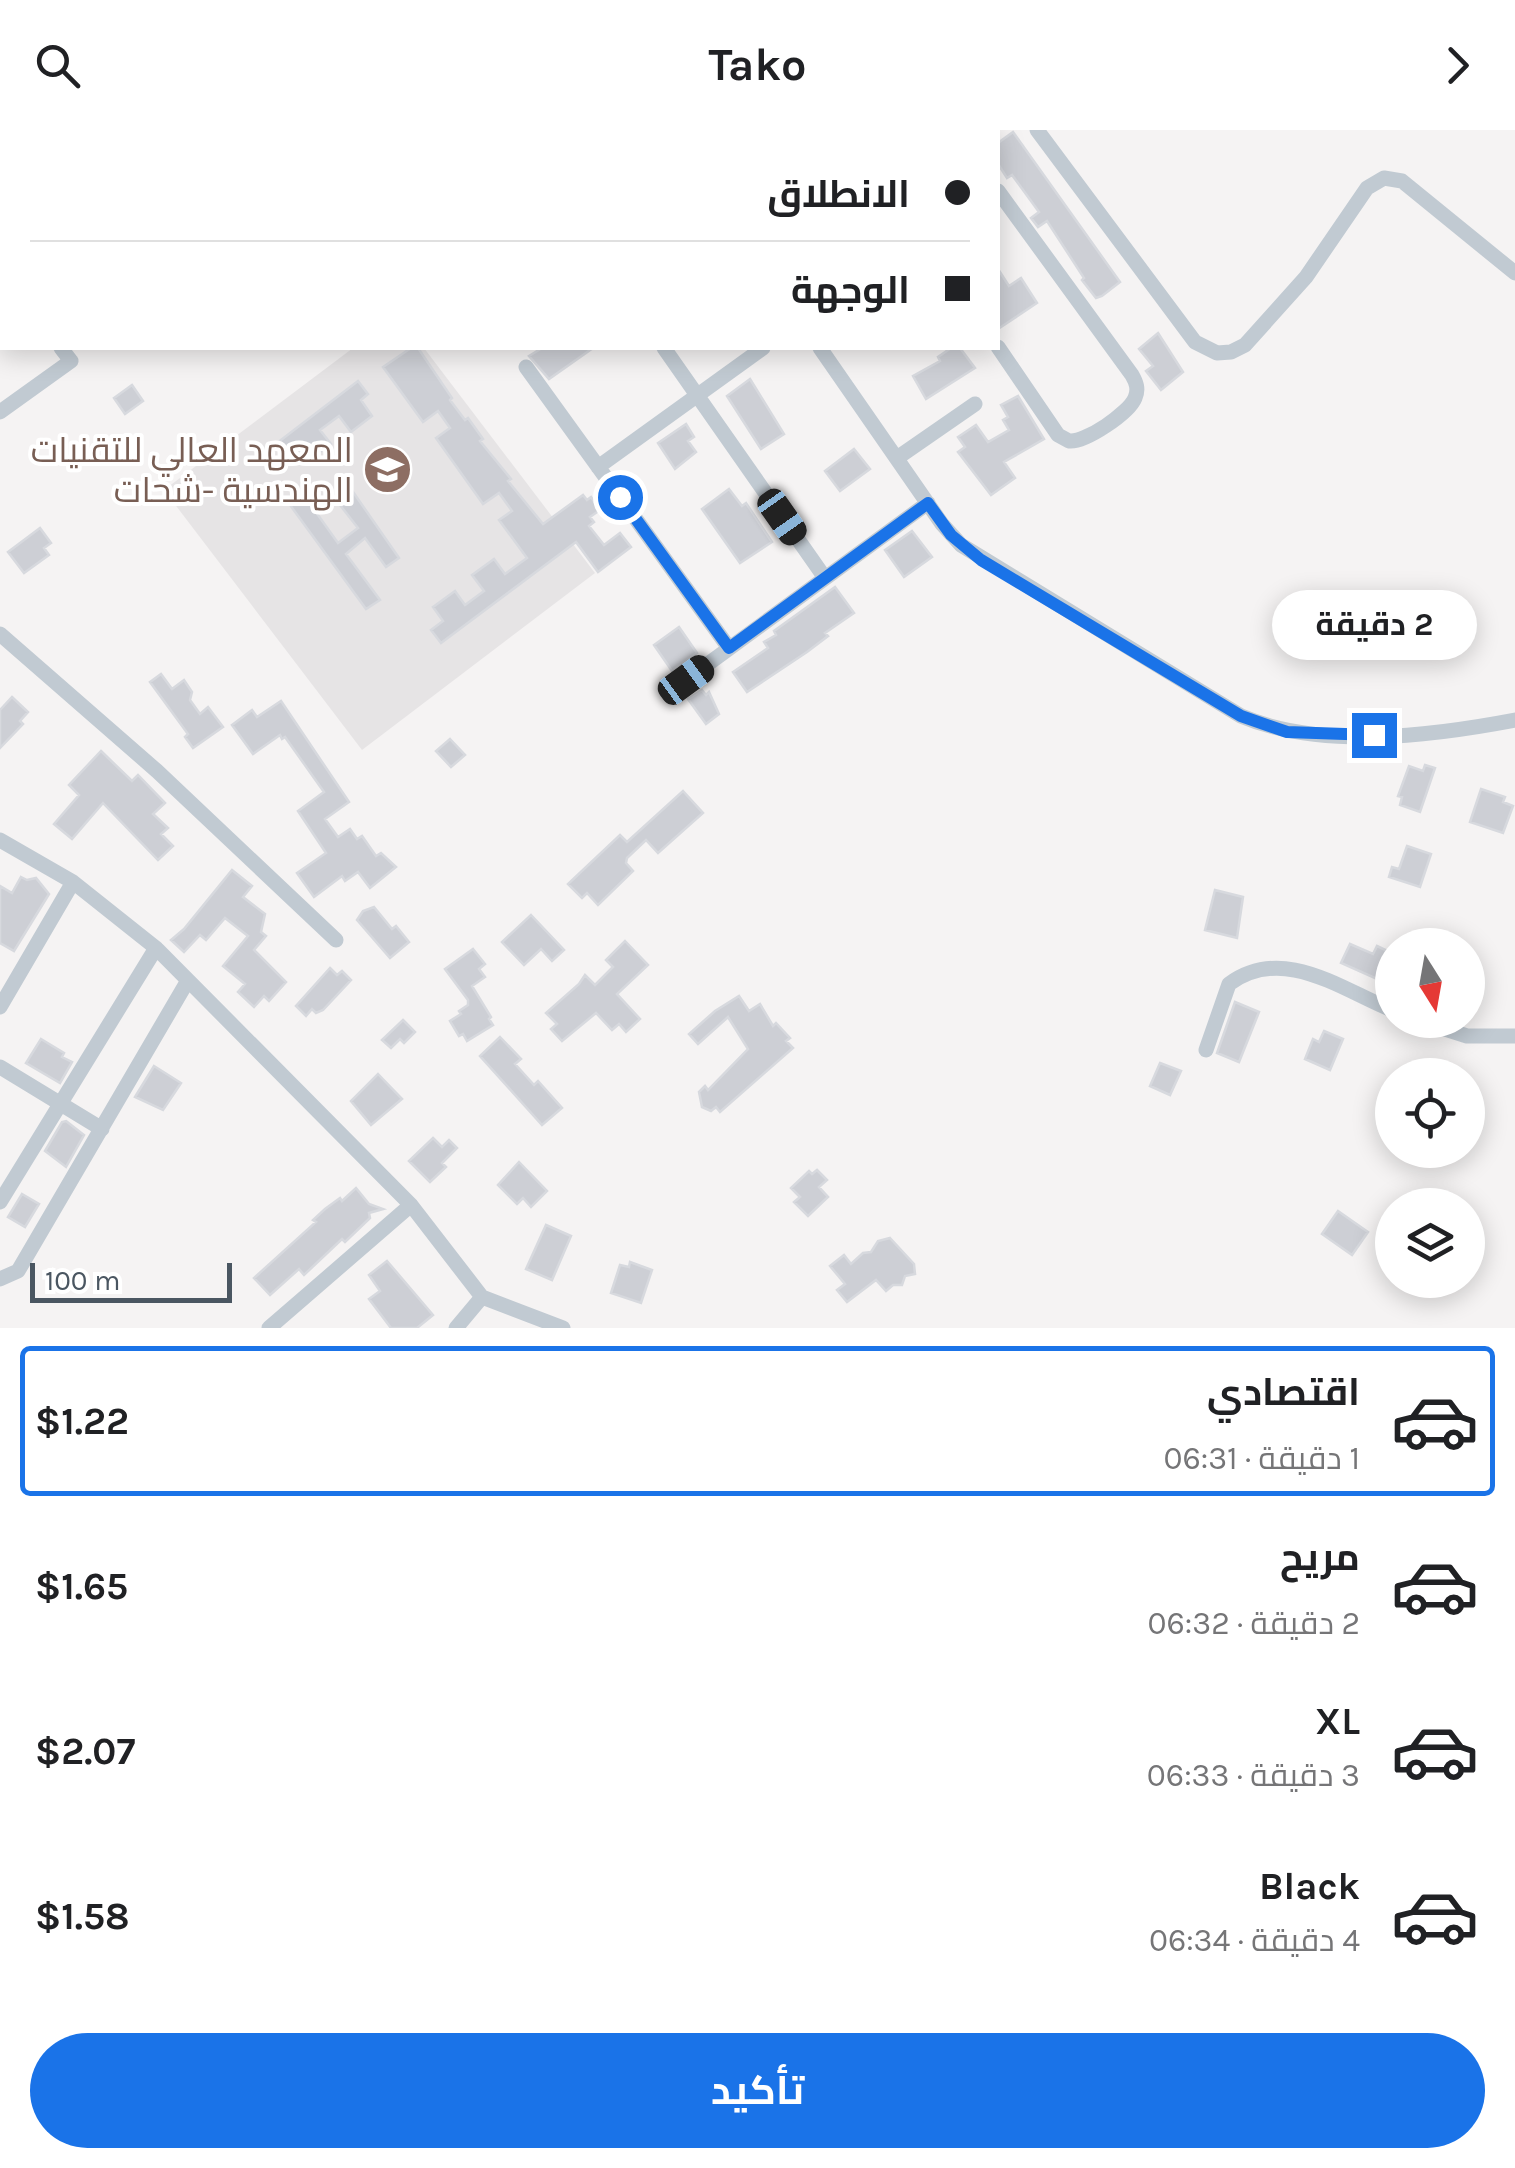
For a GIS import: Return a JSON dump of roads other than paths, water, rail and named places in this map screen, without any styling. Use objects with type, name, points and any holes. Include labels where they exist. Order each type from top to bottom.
[{"type":"street","points":[[1037,130],[1195,342],[1209,351],[1224,353],[1244,346],[1306,276],[1367,188],[1384,178],[1402,181],[1515,273]]},
{"type":"street","points":[[1000,193],[1135,380],[1136,396],[1130,406],[1087,439],[1069,442],[1058,435],[1000,350]]},
{"type":"street","points":[[0,412],[71,361],[63,350]]},
{"type":"street","points":[[665,350],[825,578]]},
{"type":"street","points":[[598,467],[759,350]]},
{"type":"street","points":[[829,350],[951,535],[981,560],[1241,716],[1262,725],[1310,735],[1440,734],[1515,720]]},
{"type":"street","points":[[526,367],[729,648]]},
{"type":"street","points":[[897,458],[975,404]]},
{"type":"street","points":[[686,680],[928,503]]},
{"type":"street","points":[[0,634],[157,771],[336,940]]},
{"type":"street","points":[[0,840],[73,882],[156,948],[411,1205],[482,1297],[563,1328]]},
{"type":"street","points":[[0,1008],[73,882]]},
{"type":"street","points":[[0,1202],[156,948]]},
{"type":"street","points":[[1206,1050],[1230,984],[1261,970],[1288,967],[1314,973],[1375,1002]]},
{"type":"street","points":[[0,1279],[18,1271],[188,982]]},
{"type":"street","points":[[1485,1036],[1515,1036]]},
{"type":"street","points":[[0,1067],[102,1130]]},
{"type":"street","points":[[268,1328],[411,1205]]},
{"type":"street","points":[[456,1328],[482,1297]]},
{"type":"place","name":"المعهد العالي للتقنيات الهندسية -شحات","points":[[388,470]]}]
